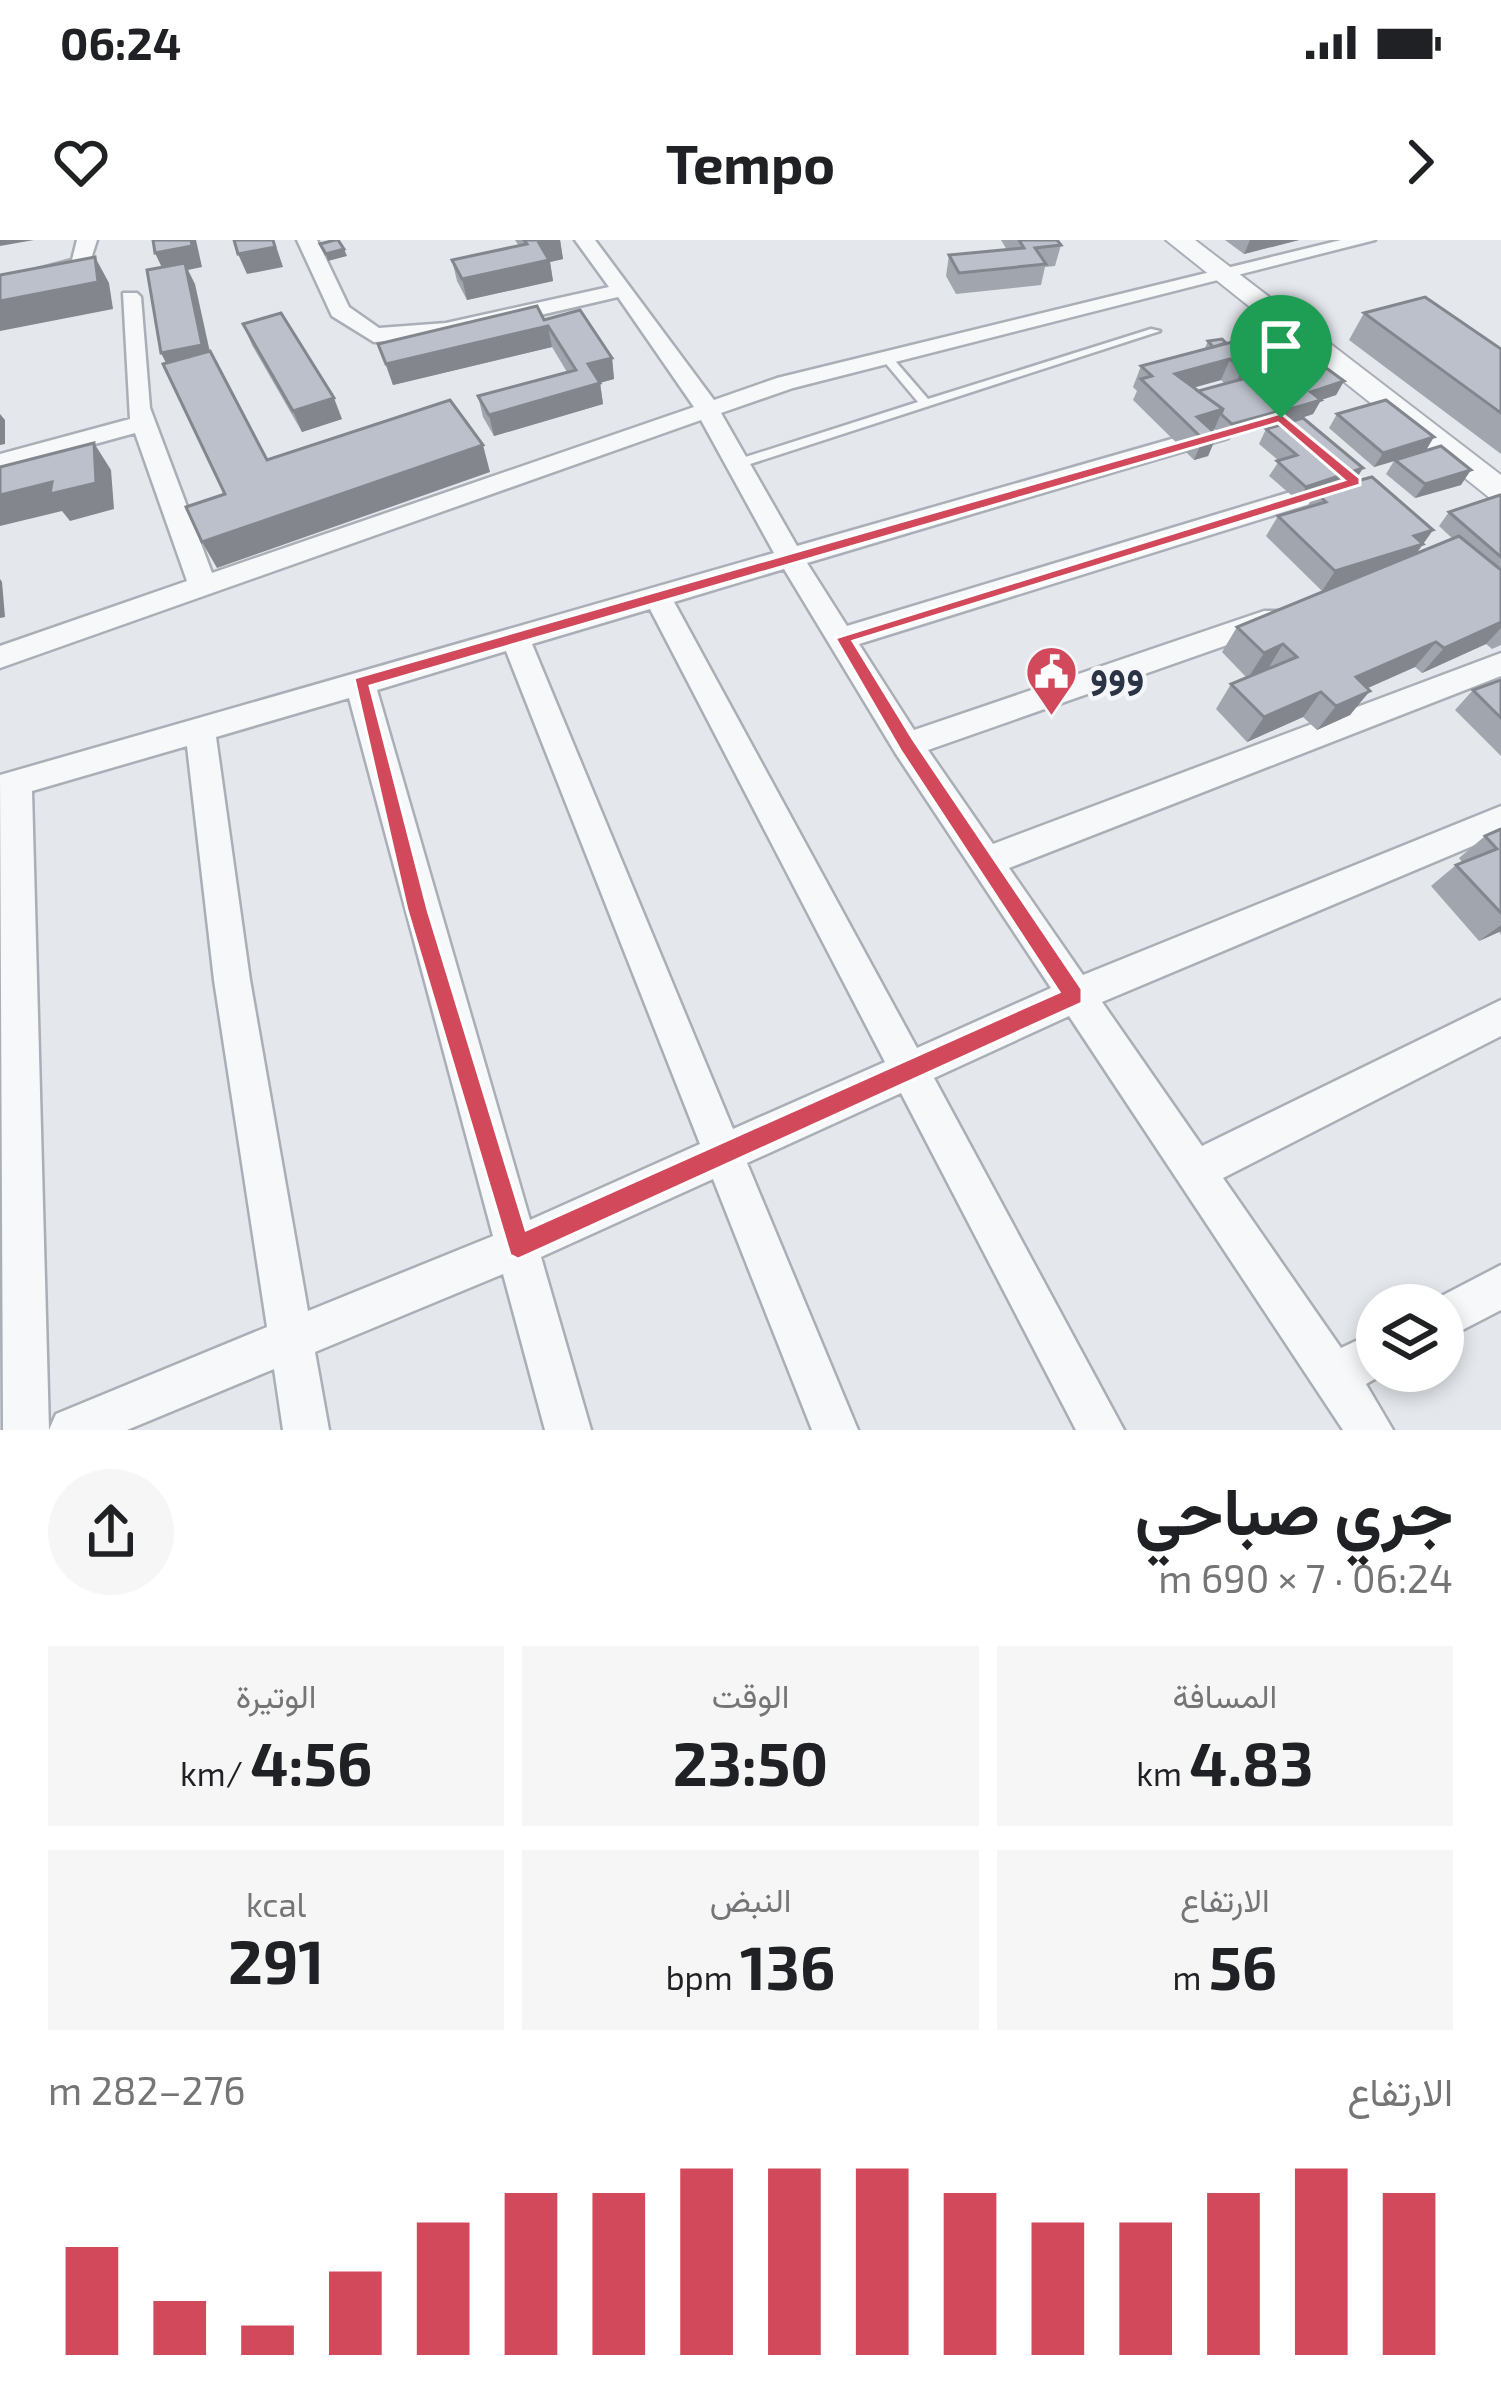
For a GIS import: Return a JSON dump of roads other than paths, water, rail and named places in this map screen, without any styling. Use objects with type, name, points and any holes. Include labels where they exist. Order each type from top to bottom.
[{"type":"street","points":[[0,284],[81,264],[87,240]]},
{"type":"street","points":[[308,240],[340,311],[374,335],[446,331],[622,290]]},
{"type":"street","points":[[585,240],[680,365],[790,558],[907,745],[1370,1430]]},
{"type":"street","points":[[1179,240],[1348,385],[1501,491]]},
{"type":"street","points":[[0,657],[706,408],[886,356],[1365,240]]},
{"type":"street","points":[[130,297],[142,423],[202,587]]},
{"type":"street","points":[[0,462],[142,423]]},
{"type":"street","points":[[26,1430],[8,786],[1252,423]]},
{"type":"street","points":[[843,638],[1355,482],[1325,456]]},
{"type":"street","points":[[656,596],[1101,1430]]},
{"type":"street","points":[[907,745],[1311,605]]},
{"type":"street","points":[[515,637],[836,1430]]},
{"type":"street","points":[[985,862],[1501,664]]},
{"type":"street","points":[[360,682],[417,910],[568,1430]]},
{"type":"street","points":[[200,729],[232,980],[306,1430]]},
{"type":"street","points":[[72,1430],[518,1246],[1074,996],[1501,820]]},
{"type":"street","points":[[1197,1170],[1501,1017]]},
{"type":"street","points":[[1464,1306],[1501,1286]]},
{"type":"street","points":[[1335,1376],[1356,1365]]},
{"type":"lane","points":[[737,464],[1155,332]]},
{"type":"lane","points":[[886,356],[926,404]]},
{"type":"place","name":"ووو","points":[[1051,718]]}]
